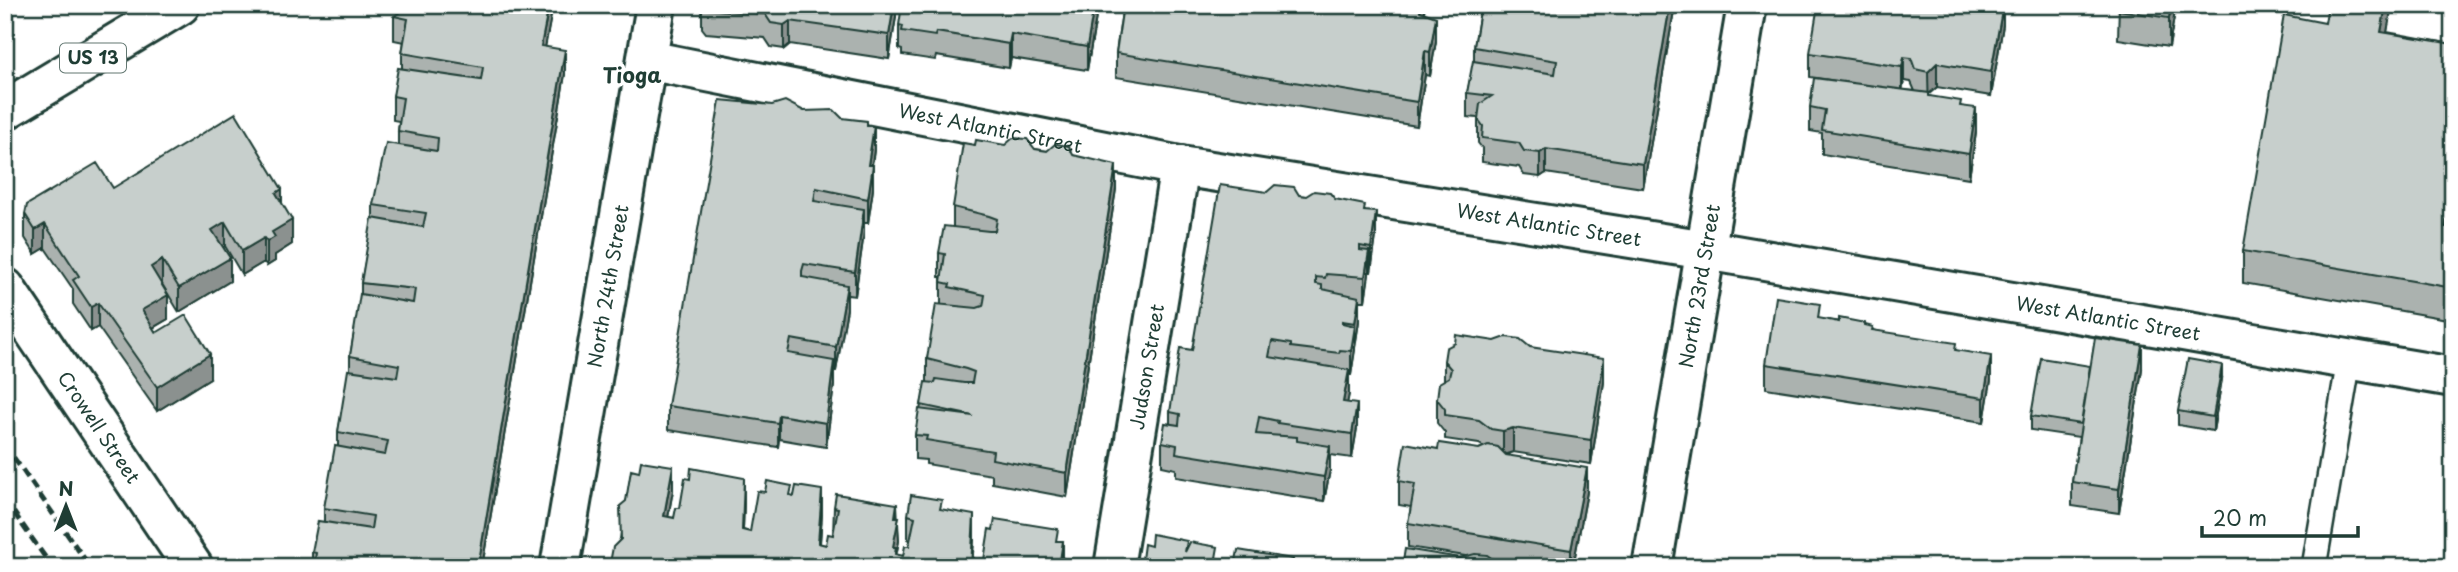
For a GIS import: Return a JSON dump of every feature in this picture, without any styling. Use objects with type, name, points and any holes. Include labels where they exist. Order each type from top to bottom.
[{"type":"street","name":"US 13","points":[[5,110],[180,5]]},
{"type":"street","name":"North 24th Street","points":[[560,567],[656,5]]},
{"type":"street","name":"North 23rd Street","points":[[1652,567],[1747,5]]},
{"type":"street","name":"West Atlantic Street","points":[[647,60],[1180,166],[1706,250],[2453,377]]},
{"type":"street","name":"Judson Street","points":[[1114,567],[1180,166]]},
{"type":"street","name":"Crowell Street","points":[[5,288],[193,567]]},
{"type":"lane","points":[[2314,567],[2348,360]]},
{"type":"building","points":[[411,5],[549,5],[541,46],[565,50],[478,567],[314,567],[316,553],[312,552],[318,521],[371,529],[373,516],[324,508],[335,446],[385,455],[388,441],[338,432],[348,370],[397,377],[399,365],[350,356],[360,294],[413,303],[415,289],[361,283],[372,218],[423,227],[426,213],[373,205],[386,143],[437,151],[438,138],[398,131],[403,98],[393,96],[398,68],[481,80],[483,67],[402,53],[408,19],[394,16]]},
{"type":"building","points":[[703,5],[894,5],[889,35],[790,21],[784,25],[771,23],[765,14],[706,9]]},
{"type":"building","points":[[902,5],[1094,5],[1087,47],[1011,34],[1009,44],[936,32],[935,36],[902,31],[903,26],[899,25]]},
{"type":"building","points":[[1123,5],[1421,5],[1420,11],[1436,17],[1430,52],[1425,51],[1417,102],[1116,53]]},
{"type":"building","points":[[1481,5],[1670,5],[1643,164],[1546,149],[1540,153],[1524,151],[1519,143],[1482,138],[1483,126],[1478,119],[1480,104],[1492,96],[1467,93],[1473,61],[1555,74],[1557,61],[1474,47]]},
{"type":"building","points":[[1818,5],[2003,5],[1991,72],[1937,63],[1928,72],[1915,69],[1911,58],[1904,57],[1902,67],[1810,53]]},
{"type":"building","points":[[2119,5],[2171,5],[2169,18],[2118,10]]},
{"type":"building","points":[[2328,5],[2386,5],[2381,32],[2453,44],[2453,185],[2445,227],[2453,228],[2453,288],[2243,251],[2284,15],[2325,23]]},
{"type":"building","points":[[1814,78],[1929,93],[1929,96],[1961,101],[1960,106],[1976,108],[1969,154],[1822,130],[1825,110],[1810,107]]},
{"type":"building","points":[[720,100],[772,105],[785,101],[804,111],[834,110],[842,118],[867,121],[867,126],[874,126],[868,165],[873,165],[868,199],[816,188],[814,201],[864,209],[855,272],[804,264],[802,271],[802,277],[847,285],[836,347],[791,339],[788,353],[834,361],[826,423],[779,415],[778,423],[668,406]]},
{"type":"building","points":[[236,113],[282,189],[276,193],[292,220],[272,232],[275,237],[267,242],[264,238],[242,251],[225,222],[220,225],[212,230],[230,258],[179,288],[162,260],[151,267],[168,295],[142,310],[156,333],[186,315],[210,354],[157,387],[98,303],[91,307],[73,280],[79,276],[45,224],[35,230],[25,214],[27,205],[97,163],[113,188]]},
{"type":"building","points":[[1013,138],[1027,139],[1035,149],[1047,151],[1055,144],[1069,146],[1073,155],[1116,165],[1067,473],[992,459],[993,451],[926,440],[927,436],[915,435],[919,409],[973,416],[921,405],[925,382],[935,383],[936,379],[972,383],[974,372],[927,359],[936,304],[977,308],[983,306],[985,295],[949,287],[950,284],[941,282],[945,254],[939,253],[944,226],[995,231],[997,219],[953,207],[963,143],[975,145],[976,140],[1005,145]]},
{"type":"building","points":[[1220,185],[1267,192],[1275,185],[1294,187],[1299,195],[1306,196],[1314,191],[1330,193],[1335,199],[1365,205],[1364,211],[1376,212],[1371,248],[1360,246],[1360,250],[1369,251],[1365,277],[1326,274],[1325,278],[1316,277],[1316,284],[1322,285],[1322,289],[1359,297],[1355,323],[1342,321],[1355,326],[1351,351],[1340,350],[1339,353],[1291,347],[1291,344],[1272,341],[1269,357],[1349,370],[1343,402],[1357,404],[1352,434],[1277,423],[1278,421],[1259,417],[1256,434],[1297,437],[1297,441],[1330,446],[1324,477],[1176,453],[1177,445],[1162,442],[1165,423],[1179,425],[1180,414],[1170,412],[1180,348],[1192,350]]},
{"type":"building","points":[[1776,297],[1820,304],[1818,318],[1839,322],[1839,318],[1865,323],[1873,327],[1872,330],[1956,343],[1955,350],[1991,356],[1984,398],[1766,364]]},
{"type":"building","points":[[1456,335],[1495,341],[1506,337],[1520,339],[1530,347],[1604,358],[1591,440],[1513,428],[1503,431],[1491,429],[1479,420],[1445,415],[1445,409],[1437,399],[1439,383],[1449,377],[1451,369],[1444,361],[1446,348],[1455,343]]},
{"type":"building","points":[[2095,338],[2142,345],[2119,489],[2072,482]]},
{"type":"building","points":[[2041,358],[2090,366],[2081,424],[2031,416]]},
{"type":"building","points":[[2188,359],[2222,365],[2213,417],[2178,411]]},
{"type":"building","points":[[1405,443],[1438,449],[1439,443],[1479,449],[1488,445],[1498,447],[1506,455],[1587,468],[1571,550],[1408,523],[1415,484],[1399,481]]},
{"type":"building","points":[[641,461],[673,466],[664,516],[674,518],[676,508],[680,508],[685,478],[690,479],[691,468],[744,478],[742,530],[750,532],[757,491],[765,492],[767,481],[792,486],[790,495],[794,496],[796,486],[822,490],[818,543],[826,545],[828,534],[833,535],[838,508],[834,507],[836,494],[897,504],[895,517],[899,517],[893,547],[896,547],[895,554],[903,556],[905,546],[909,546],[915,517],[908,515],[911,495],[942,500],[940,509],[974,515],[971,567],[612,567],[610,563],[613,547],[621,539],[620,506],[626,501],[631,470],[639,472]]},
{"type":"building","points":[[995,519],[1058,529],[1056,541],[1063,541],[1059,567],[979,567],[980,559],[984,560],[989,529],[993,530]]},
{"type":"building","points":[[1152,534],[1187,541],[1185,552],[1190,542],[1218,547],[1218,567],[1141,567],[1144,544],[1151,546]]},
{"type":"building","points":[[1405,549],[1460,558],[1475,554],[1487,555],[1501,565],[1513,567],[1402,567]]},
{"type":"building","points":[[1238,550],[1293,559],[1292,567],[1231,567],[1232,561],[1236,561]]},
{"type":"building","points":[[1314,563],[1335,567],[1312,567]]},
{"type":"railway","points":[[5,445],[90,567]]},
{"type":"railway","points":[[5,500],[52,567]]},
{"type":"district","name":"Tioga","points":[[632,76]]}]
